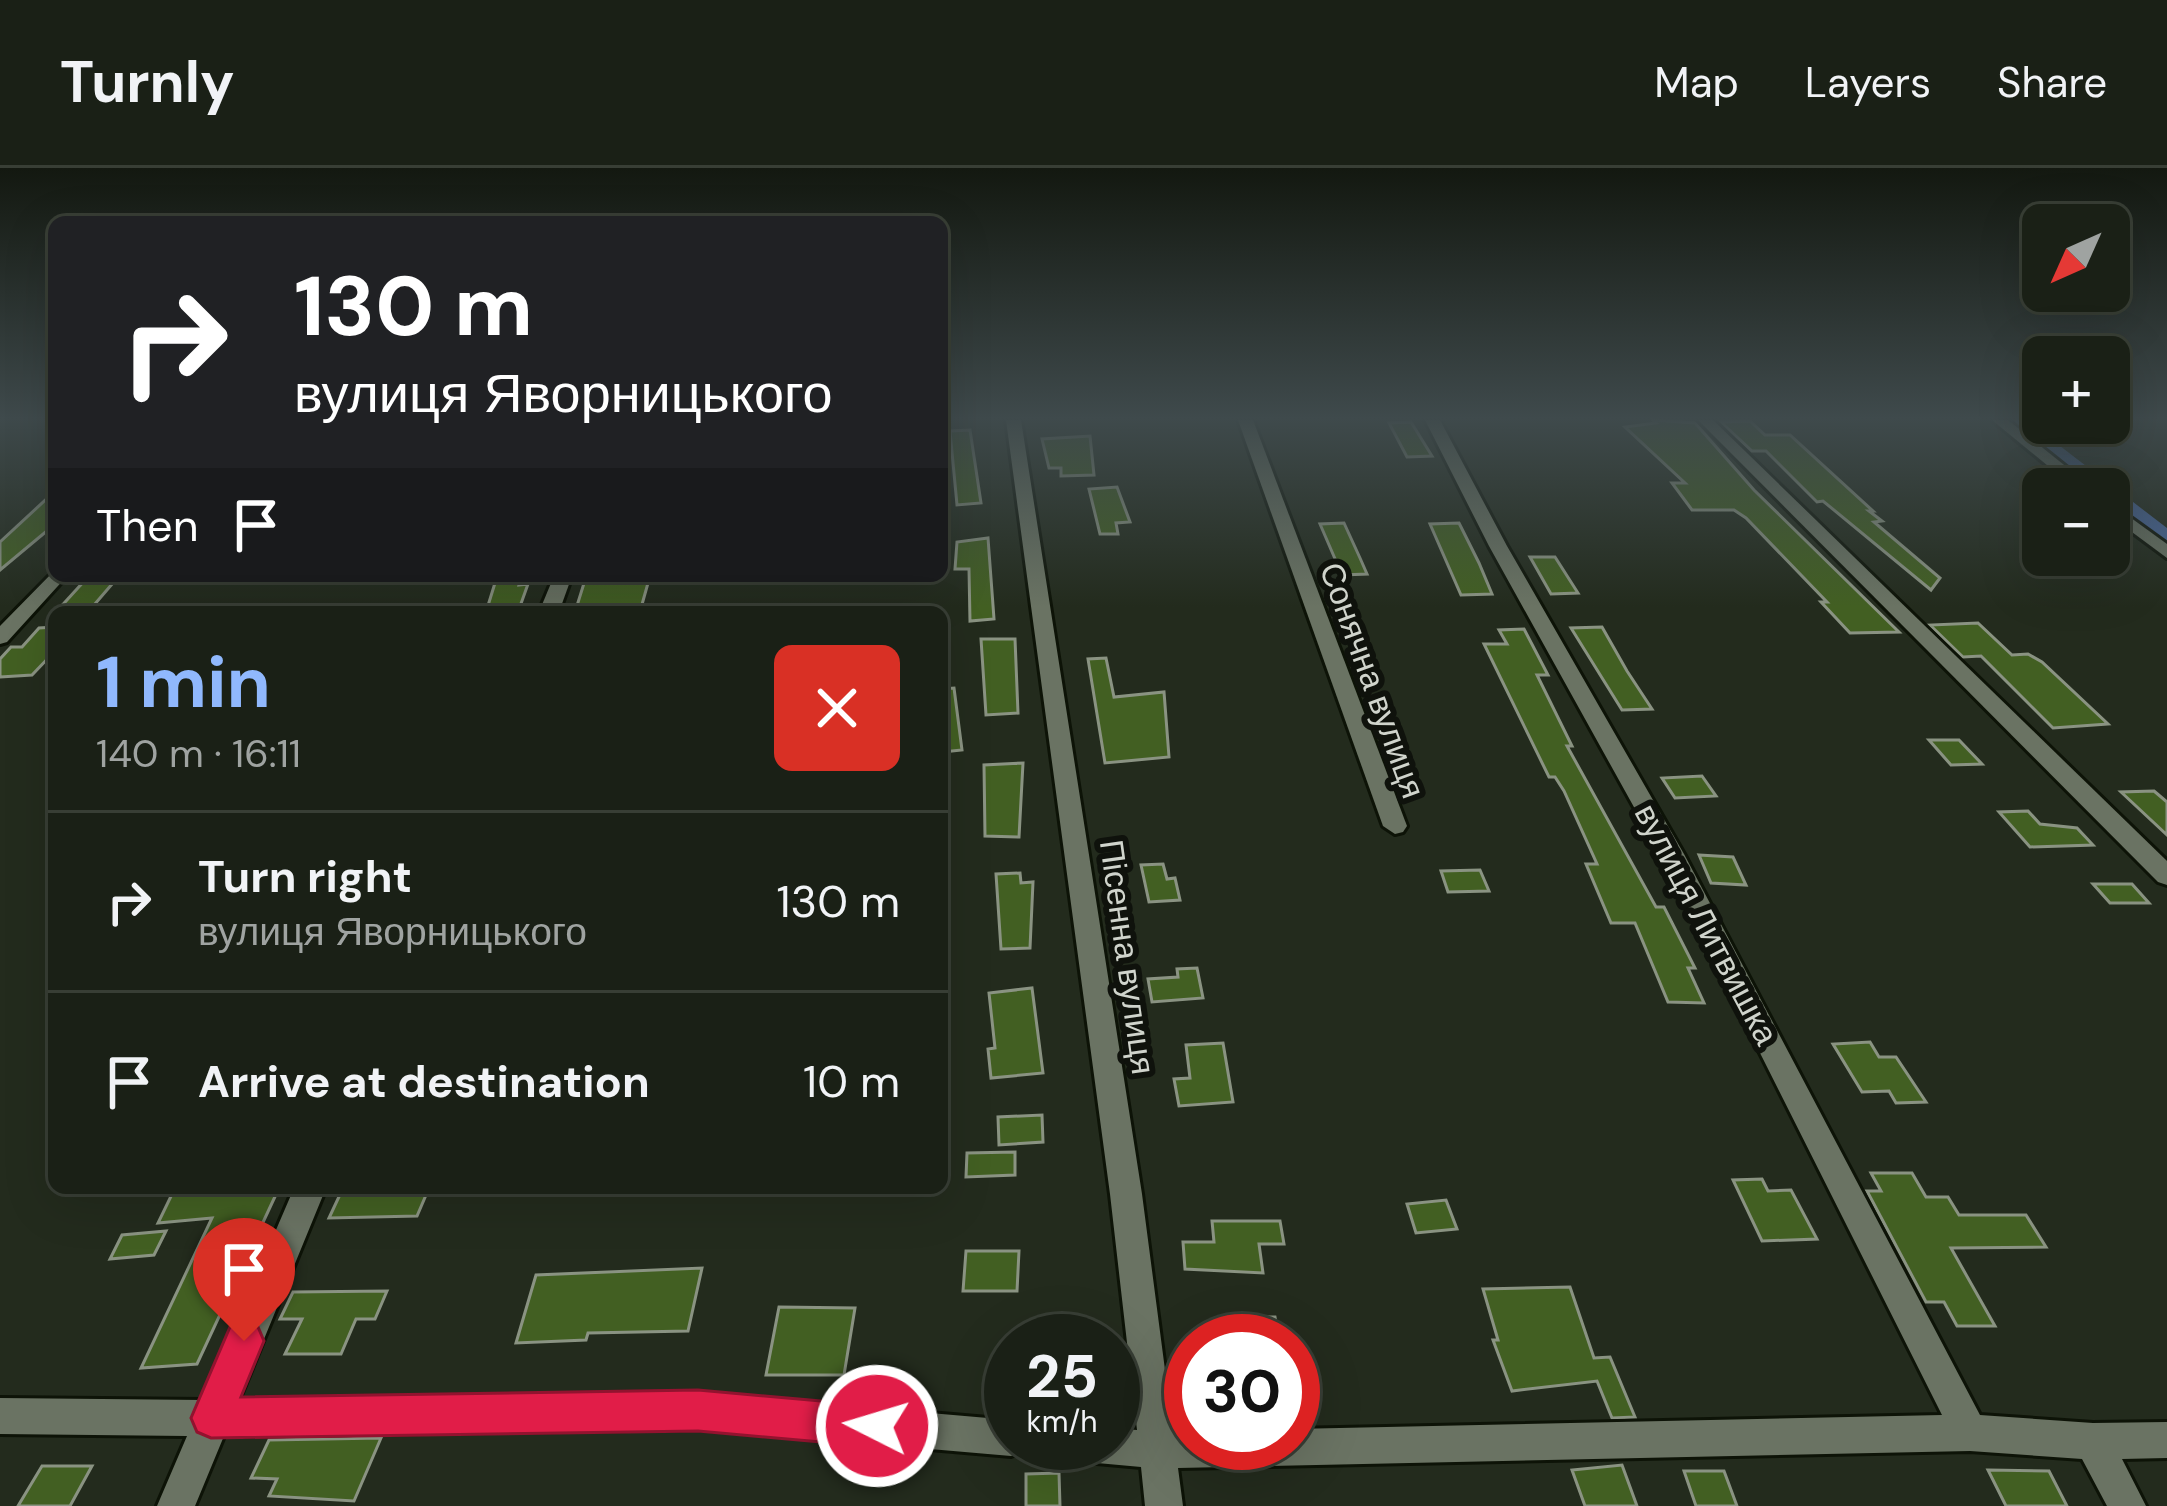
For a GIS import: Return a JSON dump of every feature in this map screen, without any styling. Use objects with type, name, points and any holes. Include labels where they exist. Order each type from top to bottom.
[{"type":"street","name":"Пісенна вулиця","points":[[1022,482],[1126,1194],[1164,1506]]},
{"type":"street","name":"Сонячна вулиця","points":[[1269,482],[1396,826]]},
{"type":"street","name":"вулиця Литвишка","points":[[1465,482],[1672,854],[1970,1433]]},
{"type":"street","points":[[1770,482],[2167,876]]},
{"type":"street","points":[[2130,524],[2167,553]]},
{"type":"street","points":[[0,638],[52,582]]},
{"type":"street","points":[[176,1506],[307,1194]]},
{"type":"street","points":[[0,1416],[698,1411],[984,1436]]},
{"type":"street","points":[[1140,1448],[1970,1433],[2093,1441],[2167,1439]]},
{"type":"street","points":[[2093,1441],[2127,1506]]},
{"type":"building","points":[[955,482],[978,482],[981,503],[957,505]]},
{"type":"building","points":[[1747,482],[1899,632],[1850,633],[1821,602],[1827,602],[1746,518],[1734,510],[1692,510],[1672,483]]},
{"type":"building","points":[[1797,482],[1842,482],[1882,521],[1874,522],[1940,578],[1931,590],[1823,501],[1817,502]]},
{"type":"building","points":[[1117,487],[1130,522],[1116,523],[1118,534],[1100,534],[1089,489]]},
{"type":"building","points":[[48,498],[48,530],[0,570],[0,542]]},
{"type":"building","points":[[1344,523],[1367,574],[1342,575],[1320,524]]},
{"type":"building","points":[[1459,523],[1492,594],[1461,595],[1430,524]]},
{"type":"building","points":[[988,538],[994,619],[970,621],[969,569],[955,569],[957,542]]},
{"type":"building","points":[[1530,557],[1555,557],[1578,593],[1551,594]]},
{"type":"building","points":[[83,582],[114,582],[93,606],[61,606]]},
{"type":"building","points":[[584,582],[648,582],[642,606],[577,606]]},
{"type":"building","points":[[495,583],[528,584],[520,606],[488,606]]},
{"type":"building","points":[[1978,623],[2012,655],[2028,654],[2042,662],[2108,724],[2053,728],[1981,656],[1963,657],[1930,625]]},
{"type":"building","points":[[48,627],[48,658],[32,675],[0,677],[0,659],[11,647],[22,647],[39,628]]},
{"type":"building","points":[[1602,627],[1652,709],[1622,710],[1571,628]]},
{"type":"building","points":[[1524,629],[1548,675],[1537,675],[1572,746],[1567,746],[1656,907],[1664,907],[1695,968],[1688,968],[1704,1003],[1668,1002],[1635,923],[1611,923],[1586,864],[1597,864],[1564,791],[1555,777],[1549,777],[1484,644],[1507,644],[1499,630]]},
{"type":"building","points":[[981,639],[1015,639],[1018,713],[986,715]]},
{"type":"building","points":[[1106,658],[1114,697],[1164,692],[1169,757],[1105,763],[1088,659]]},
{"type":"building","points":[[948,688],[954,688],[962,750],[948,751]]},
{"type":"building","points":[[1929,740],[1959,740],[1982,764],[1951,765]]},
{"type":"building","points":[[1023,763],[1019,837],[985,836],[984,765]]},
{"type":"building","points":[[1702,776],[1716,796],[1675,798],[1662,778]]},
{"type":"building","points":[[2154,791],[2167,802],[2167,835],[2121,792]]},
{"type":"building","points":[[2028,811],[2040,824],[2077,828],[2093,845],[2030,847],[1999,812]]},
{"type":"building","points":[[1699,855],[1733,857],[1746,885],[1711,883]]},
{"type":"building","points":[[1163,864],[1167,879],[1175,878],[1180,900],[1149,902],[1141,865]]},
{"type":"building","points":[[1480,870],[1489,891],[1448,892],[1441,871]]},
{"type":"building","points":[[1020,873],[1021,883],[1033,882],[1030,948],[1001,949],[996,874]]},
{"type":"building","points":[[2093,884],[2132,884],[2149,903],[2110,903]]},
{"type":"building","points":[[1197,968],[1203,998],[1152,1002],[1148,979],[1178,977],[1177,969]]},
{"type":"building","points":[[1032,988],[1043,1073],[991,1078],[988,1049],[995,1048],[989,993]]},
{"type":"building","points":[[1870,1042],[1879,1057],[1896,1057],[1926,1102],[1896,1103],[1889,1091],[1862,1092],[1833,1044]]},
{"type":"building","points":[[1223,1043],[1233,1102],[1179,1106],[1174,1079],[1190,1078],[1186,1045]]},
{"type":"building","points":[[1042,1115],[1043,1142],[999,1145],[998,1117]]},
{"type":"building","points":[[1015,1152],[1015,1175],[966,1177],[967,1153]]},
{"type":"building","points":[[1871,1173],[1912,1173],[1926,1197],[1948,1197],[1959,1215],[2026,1215],[2046,1247],[1951,1248],[1995,1326],[1957,1326],[1944,1302],[1926,1302],[1867,1191],[1881,1191]]},
{"type":"building","points":[[1762,1179],[1768,1191],[1791,1190],[1817,1239],[1762,1241],[1733,1180]]},
{"type":"building","points":[[172,1194],[276,1194],[197,1364],[141,1368],[212,1218],[158,1223]]},
{"type":"building","points":[[340,1194],[426,1194],[417,1216],[329,1218]]},
{"type":"building","points":[[1446,1200],[1457,1229],[1416,1233],[1407,1204]]},
{"type":"building","points":[[1212,1221],[1280,1221],[1284,1244],[1259,1244],[1263,1273],[1185,1269],[1183,1242],[1214,1242]]},
{"type":"building","points":[[166,1231],[154,1255],[110,1259],[122,1235]]},
{"type":"building","points":[[966,1251],[1019,1251],[1017,1291],[963,1291]]},
{"type":"building","points":[[702,1268],[688,1331],[588,1333],[586,1340],[516,1343],[536,1275]]},
{"type":"building","points":[[1570,1287],[1594,1358],[1610,1357],[1635,1417],[1612,1418],[1597,1381],[1512,1391],[1493,1340],[1498,1340],[1483,1289]]},
{"type":"building","points":[[387,1291],[375,1319],[356,1319],[341,1354],[285,1354],[302,1319],[280,1319],[293,1292]]},
{"type":"building","points":[[779,1307],[855,1308],[844,1375],[766,1375]]},
{"type":"building","points":[[381,1438],[354,1501],[269,1496],[277,1479],[251,1478],[269,1440]]},
{"type":"building","points":[[1622,1465],[1637,1506],[1585,1506],[1572,1470]]},
{"type":"building","points":[[42,1466],[92,1466],[70,1506],[18,1506]]},
{"type":"building","points":[[1988,1470],[2049,1471],[2067,1506],[2006,1506]]},
{"type":"building","points":[[1684,1471],[1724,1471],[1737,1506],[1696,1506]]},
{"type":"building","points":[[1059,1473],[1060,1506],[1026,1506],[1026,1474]]},
{"type":"waterway","points":[[2130,508],[2167,537]]},
{"type":"route","points":[[244,1341],[211,1418],[698,1411],[877,1426]]}]
